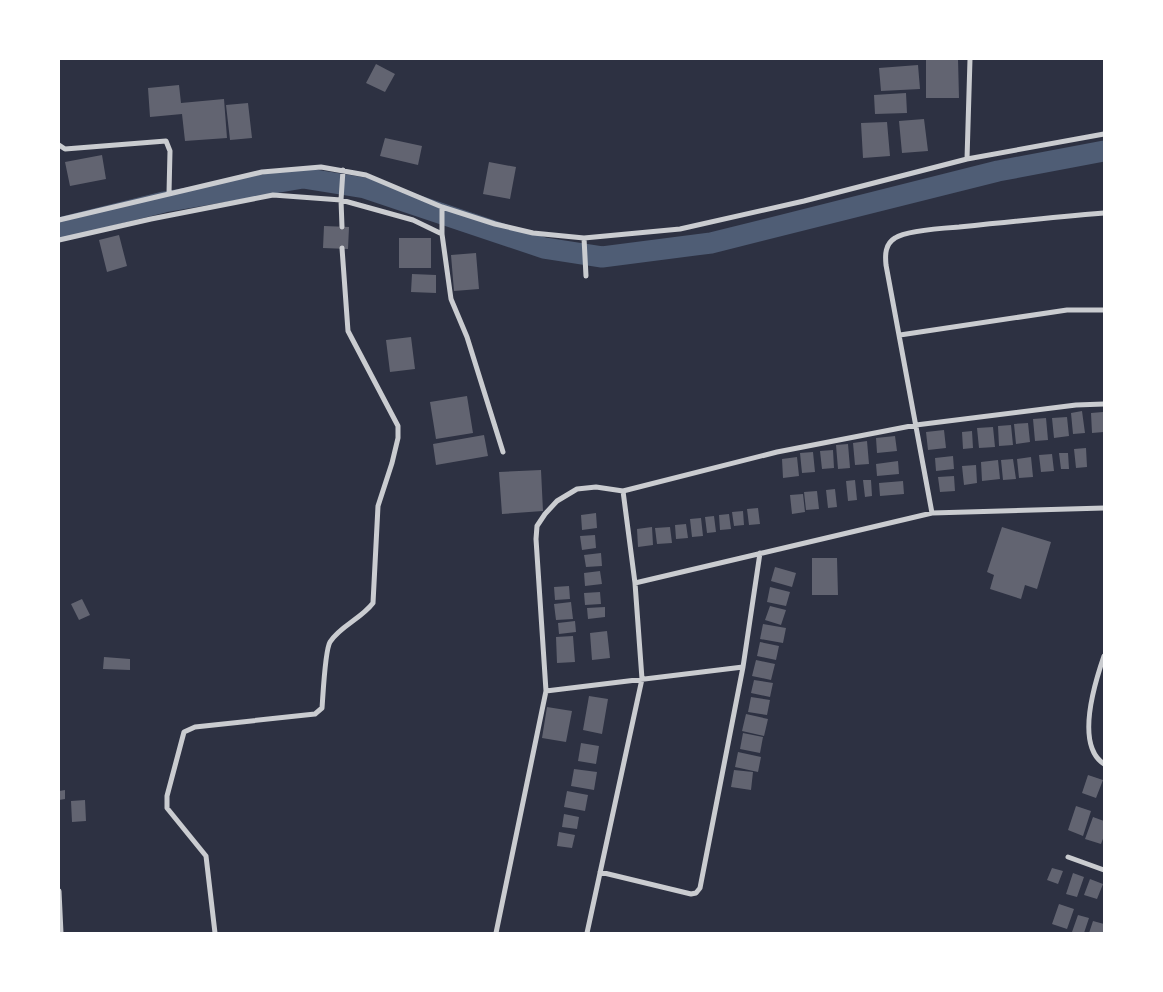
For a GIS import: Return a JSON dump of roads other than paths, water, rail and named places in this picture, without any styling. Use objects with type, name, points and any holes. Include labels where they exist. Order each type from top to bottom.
[{"type":"street","points":[[967,159],[970,59]]},
{"type":"street","points":[[59,220],[262,172],[321,167],[366,174],[441,209],[533,233],[584,241],[680,229],[804,201],[967,159],[1104,134]]},
{"type":"street","points":[[59,145],[65,149],[166,141],[170,151],[169,193]]},
{"type":"street","points":[[342,227],[341,192],[343,170]]},
{"type":"street","points":[[59,240],[265,196],[287,195],[341,200],[413,220],[442,234]]},
{"type":"street","points":[[441,209],[442,234],[451,298],[467,337],[503,452]]},
{"type":"street","points":[[932,513],[886,259],[890,242],[902,235],[938,229],[1104,213]]},
{"type":"street","points":[[584,241],[586,276]]},
{"type":"street","points":[[214,933],[206,856],[167,808],[167,796],[184,732],[195,727],[315,714],[322,708],[328,644],[367,612],[373,603],[378,506],[392,463],[398,438],[398,426],[348,331],[342,248]]},
{"type":"street","points":[[900,335],[1067,310],[1104,310]]},
{"type":"street","points":[[496,933],[546,691],[536,539],[537,526],[557,501],[577,489],[596,487],[623,490],[777,452],[916,426],[1104,404]]},
{"type":"street","points":[[587,933],[642,679],[635,583],[623,490]]},
{"type":"street","points":[[635,583],[932,513],[1104,508]]},
{"type":"street","points":[[600,872],[691,894],[698,891],[702,881],[743,667],[760,553]]},
{"type":"street","points":[[1104,656],[1090,702],[1090,740],[1095,756],[1104,764]]},
{"type":"street","points":[[546,691],[743,667]]},
{"type":"street","points":[[1068,857],[1104,870]]},
{"type":"street","points":[[59,891],[61,933]]},
{"type":"waterway","points":[[59,228],[164,202],[303,178],[365,188],[544,248],[602,257],[711,243],[998,171],[1104,151]]}]
